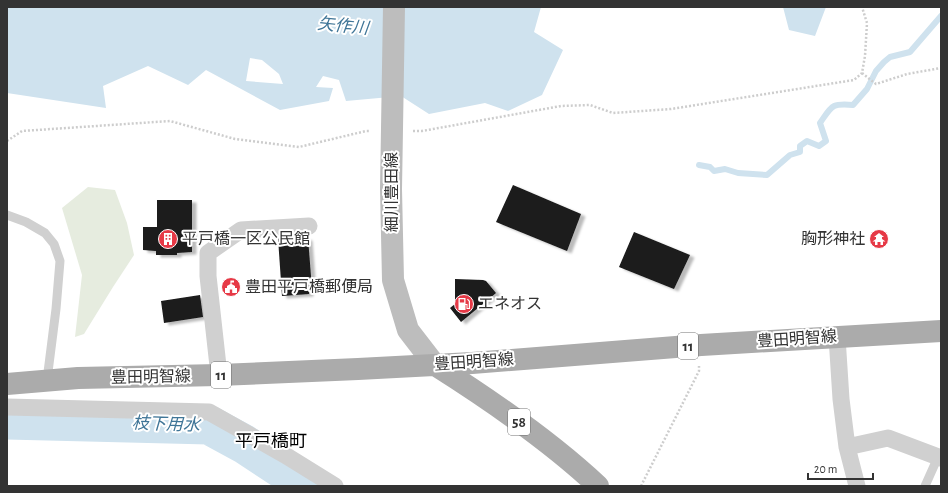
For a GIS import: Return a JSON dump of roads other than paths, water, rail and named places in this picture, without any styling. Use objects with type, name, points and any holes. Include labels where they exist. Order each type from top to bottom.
[{"type":"main road","name":"細川豊田線","points":[[394,7],[391,189],[393,280],[408,330],[435,365]]},
{"type":"main road","name":"豊田明智線","points":[[7,384],[78,378],[219,375],[435,365],[701,345],[941,331]]},
{"type":"main road","name":"58","points":[[435,365],[488,400],[572,461],[598,486]]},
{"type":"street","points":[[219,375],[208,276],[208,253],[241,230],[310,226]]},
{"type":"street","points":[[837,336],[841,399],[847,447],[857,486]]},
{"type":"street","points":[[7,407],[209,412],[285,455],[335,486]]},
{"type":"street","points":[[847,447],[888,438],[939,458]]},
{"type":"lane","points":[[7,215],[26,222],[45,233],[54,244],[60,261],[56,309],[47,380]]},
{"type":"lane","points":[[925,486],[939,458]]},
{"type":"water","name":"矢作川","points":[[7,7],[541,7],[534,32],[563,50],[542,95],[508,111],[485,103],[429,114],[401,96],[346,101],[339,80],[323,76],[316,87],[333,88],[329,101],[280,110],[206,70],[188,85],[148,66],[103,86],[106,108],[7,93]],"holes":[[[250,58],[262,60],[279,74],[283,84],[246,81]]]},
{"type":"water","points":[[783,7],[826,7],[815,36],[789,30]]},
{"type":"waterway","points":[[699,165],[710,167],[714,171],[725,169],[738,173],[767,175],[790,155],[800,152],[800,146],[807,141],[819,146],[826,141],[820,123],[830,109],[836,105],[853,105],[867,89],[876,71],[884,62],[890,57],[910,52],[941,16]]},
{"type":"waterway","name":"枝下用水","points":[[7,420],[209,425],[244,444],[308,486]]},
{"type":"place","name":"平戸橋一区公民館","points":[[168,239]]},
{"type":"place","name":"胸形神社","points":[[879,239]]},
{"type":"place","name":"豊田平戸橋郵便局","points":[[231,287]]},
{"type":"place","name":"エネオス","points":[[464,304]]},
{"type":"district","name":"平戸橋町","points":[[271,442]]}]
